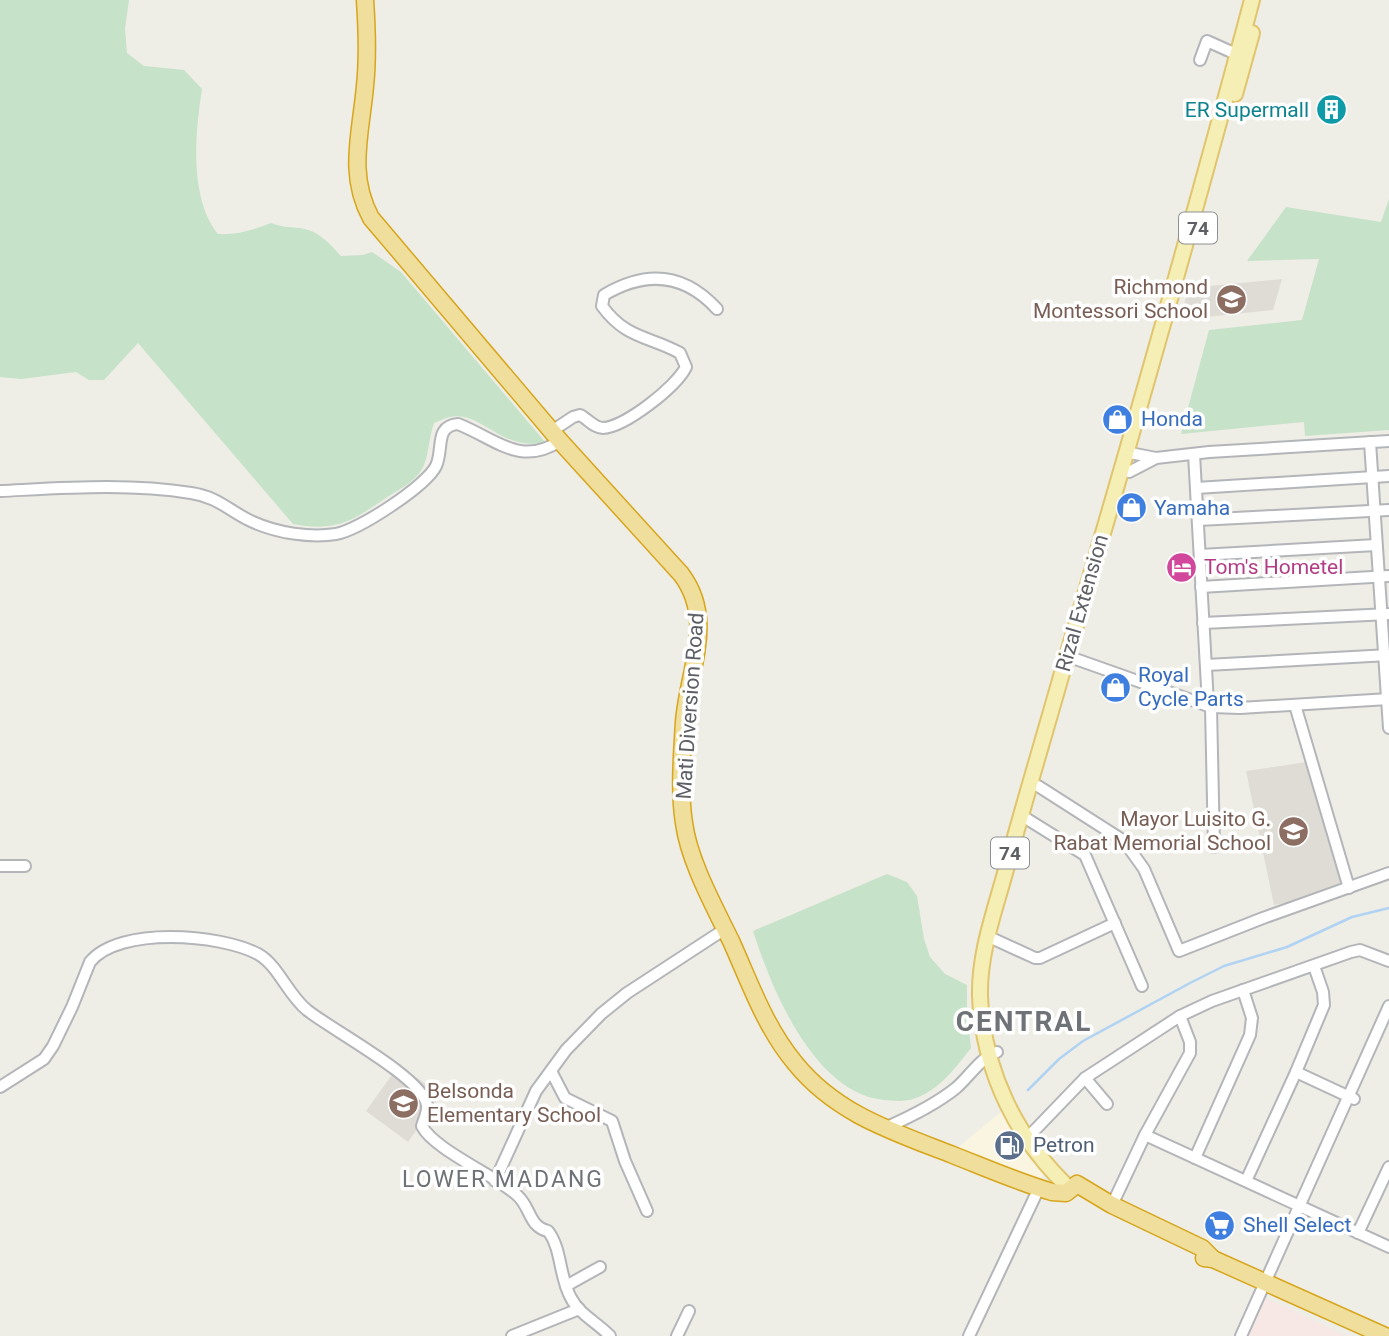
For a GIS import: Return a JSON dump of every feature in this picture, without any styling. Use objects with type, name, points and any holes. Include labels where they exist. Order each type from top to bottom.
[{"type":"highway","name":"Mati Diversion Road","points":[[365,0],[365,86],[357,171],[363,203],[383,233],[422,275],[556,436],[681,574],[693,592],[698,606],[699,633],[684,720],[684,824],[694,857],[769,1024],[795,1063],[832,1098],[864,1119],[1039,1188],[1059,1193],[1074,1187]]},
{"type":"highway","name":"74","points":[[1074,1187],[1112,1205],[1175,1241],[1197,1257],[1213,1259],[1269,1277],[1385,1336]]},
{"type":"highway","name":"74","points":[[1074,1187],[1104,1212],[1175,1241]]},
{"type":"main road","name":"Rizal Extension","points":[[1130,454],[1252,0]]},
{"type":"main road","name":"Rizal Extension","points":[[1074,1187],[1041,1159],[1021,1129],[1000,1088],[989,1014],[991,937],[1261,0]]},
{"type":"main road","name":"Rizal Extension","points":[[991,937],[1038,786],[1071,657]]},
{"type":"main road","name":"Rizal Extension","points":[[993,1054],[1033,1132],[1074,1187]]},
{"type":"street","points":[[1200,60],[1207,41],[1236,54]]},
{"type":"street","points":[[0,491],[101,486],[193,493],[224,503],[252,522],[271,528],[293,533],[333,534],[361,524],[420,485],[437,465],[441,438],[449,425],[458,425],[513,450],[539,452],[573,417],[580,415],[594,425],[607,427],[652,403],[674,385],[686,367],[680,354],[631,334],[602,306],[604,295],[632,282],[659,278],[697,289],[717,309]]},
{"type":"street","points":[[1130,454],[1156,458],[1389,441]]},
{"type":"street","points":[[1370,442],[1376,545],[1384,577],[1389,728]]},
{"type":"street","points":[[1194,454],[1209,705],[1214,847]]},
{"type":"street","points":[[1125,470],[1156,458]]},
{"type":"street","points":[[1196,488],[1389,476]]},
{"type":"street","points":[[1198,520],[1389,510]]},
{"type":"street","points":[[1200,555],[1376,545]]},
{"type":"street","points":[[1201,587],[1384,577]]},
{"type":"street","points":[[1203,623],[1385,614]]},
{"type":"street","points":[[1206,665],[1386,656]]},
{"type":"street","points":[[1071,657],[1209,705],[1230,708],[1387,699]]},
{"type":"street","points":[[1295,705],[1349,888]]},
{"type":"street","points":[[1038,786],[1124,841],[1143,869],[1179,951],[1389,873]]},
{"type":"street","points":[[1027,819],[1085,855],[1142,986]]},
{"type":"street","points":[[0,866],[25,866]]},
{"type":"street","points":[[991,937],[1040,958],[1115,923]]},
{"type":"street","points":[[495,1181],[536,1090],[566,1050],[601,1014],[645,981],[725,929]]},
{"type":"street","points":[[0,1087],[44,1059],[64,1027],[90,962],[97,953],[121,943],[179,936],[202,938],[239,947],[261,956],[270,964],[292,997],[307,1010],[363,1047],[413,1085],[427,1102],[422,1126],[424,1130],[520,1197],[534,1225],[540,1230],[548,1231],[554,1239],[571,1299],[610,1336]]},
{"type":"street","points":[[1033,1132],[1085,1078],[1180,1016],[1243,990],[1360,950],[1389,961]]},
{"type":"street","points":[[1246,1181],[1324,1005],[1323,992],[1314,966]]},
{"type":"street","points":[[1195,1158],[1250,1035],[1252,1018],[1243,990]]},
{"type":"street","points":[[1241,1336],[1269,1277],[1279,1266],[1389,1006]]},
{"type":"street","points":[[1112,1205],[1190,1053],[1190,1042],[1180,1016]]},
{"type":"street","points":[[1351,1098],[1389,1024]]},
{"type":"street","points":[[885,1128],[942,1098],[993,1054]]},
{"type":"street","points":[[551,1072],[565,1098],[612,1121],[625,1161],[647,1211]]},
{"type":"street","points":[[1296,1072],[1351,1098]]},
{"type":"street","points":[[1085,1078],[1107,1104]]},
{"type":"street","points":[[1146,1135],[1389,1247]]},
{"type":"street","points":[[1358,1233],[1389,1167]]},
{"type":"street","points":[[969,1336],[1039,1188]]},
{"type":"street","points":[[566,1286],[600,1267]]},
{"type":"street","points":[[512,1336],[579,1309]]},
{"type":"street","points":[[677,1336],[689,1311]]},
{"type":"shaded area","name":"Richmond Montessori School","points":[[1282,279],[1273,310],[1179,320],[1189,288]]},
{"type":"shaded area","name":"Mayor Luisito G. Rabat Memorial School","points":[[1307,762],[1344,889],[1317,898],[1274,905],[1246,771]]},
{"type":"shaded area","name":"Belsonda Elementary School","points":[[399,1065],[441,1095],[408,1142],[366,1111]]},
{"type":"shaded area","points":[[1003,1110],[1045,1173],[1040,1180],[956,1149]]},
{"type":"shaded area","points":[[1265,1298],[1346,1336],[1248,1336]]},
{"type":"green space","points":[[0,0],[129,0],[125,29],[127,53],[144,66],[184,70],[202,89],[196,145],[198,184],[202,202],[218,234],[245,232],[271,223],[312,231],[341,256],[372,252],[401,272],[545,442],[517,442],[472,420],[461,417],[446,418],[434,423],[424,465],[411,482],[368,510],[336,525],[293,524],[138,343],[104,380],[89,380],[76,372],[21,379],[0,377]]},
{"type":"green space","points":[[1389,199],[1389,430],[1305,436],[1304,422],[1181,434],[1209,330],[1302,320],[1319,259],[1247,261],[1286,207],[1381,222]]},
{"type":"green space","points":[[887,874],[907,882],[917,896],[924,939],[930,957],[945,974],[967,985],[971,1048],[932,1089],[904,1101],[884,1100],[859,1093],[837,1079],[817,1059],[784,1009],[753,931]]},
{"type":"waterway","points":[[1028,1090],[1059,1059],[1083,1041],[1190,983],[1224,966],[1287,947],[1352,917],[1389,908]]},
{"type":"place","name":"ER Supermall","points":[[1332,110]]},
{"type":"place","name":"Richmond Montessori School","points":[[1231,299]]},
{"type":"place","name":"Honda","points":[[1118,419]]},
{"type":"place","name":"Yamaha","points":[[1131,508]]},
{"type":"place","name":"Tom's Hometel","points":[[1181,567]]},
{"type":"place","name":"Royal Cycle Parts","points":[[1115,687]]},
{"type":"place","name":"Mayor Luisito G. Rabat Memorial School","points":[[1294,831]]},
{"type":"place","name":"Belsonda Elementary School","points":[[404,1103]]},
{"type":"place","name":"Petron","points":[[1010,1145]]},
{"type":"place","name":"Shell Select","points":[[1220,1225]]},
{"type":"district","name":"CENTRAL","points":[[1024,1021]]},
{"type":"district","name":"LOWER MADANG","points":[[503,1179]]}]
